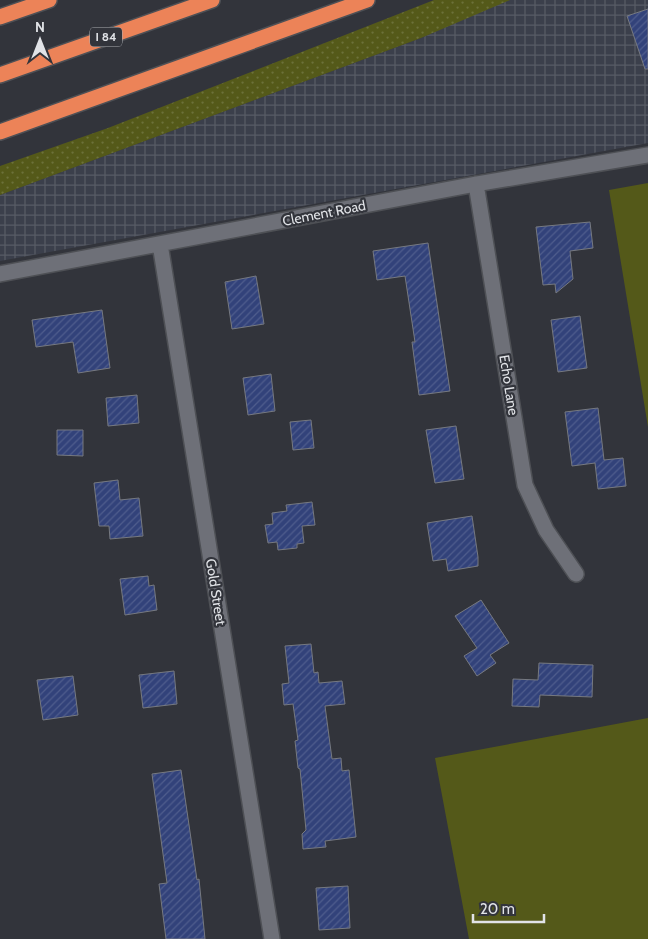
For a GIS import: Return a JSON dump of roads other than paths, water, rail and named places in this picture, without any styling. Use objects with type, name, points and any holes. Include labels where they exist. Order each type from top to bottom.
[{"type":"highway","points":[[0,17],[49,0]]},
{"type":"highway","name":"I 84","points":[[0,75],[212,0]]},
{"type":"highway","points":[[0,132],[367,0]]},
{"type":"street","name":"Clement Road","points":[[0,274],[476,184],[648,155]]},
{"type":"street","name":"Echo Lane","points":[[476,184],[525,485],[546,530],[576,574]]},
{"type":"street","name":"Gold Street","points":[[160,244],[272,939]]}]
